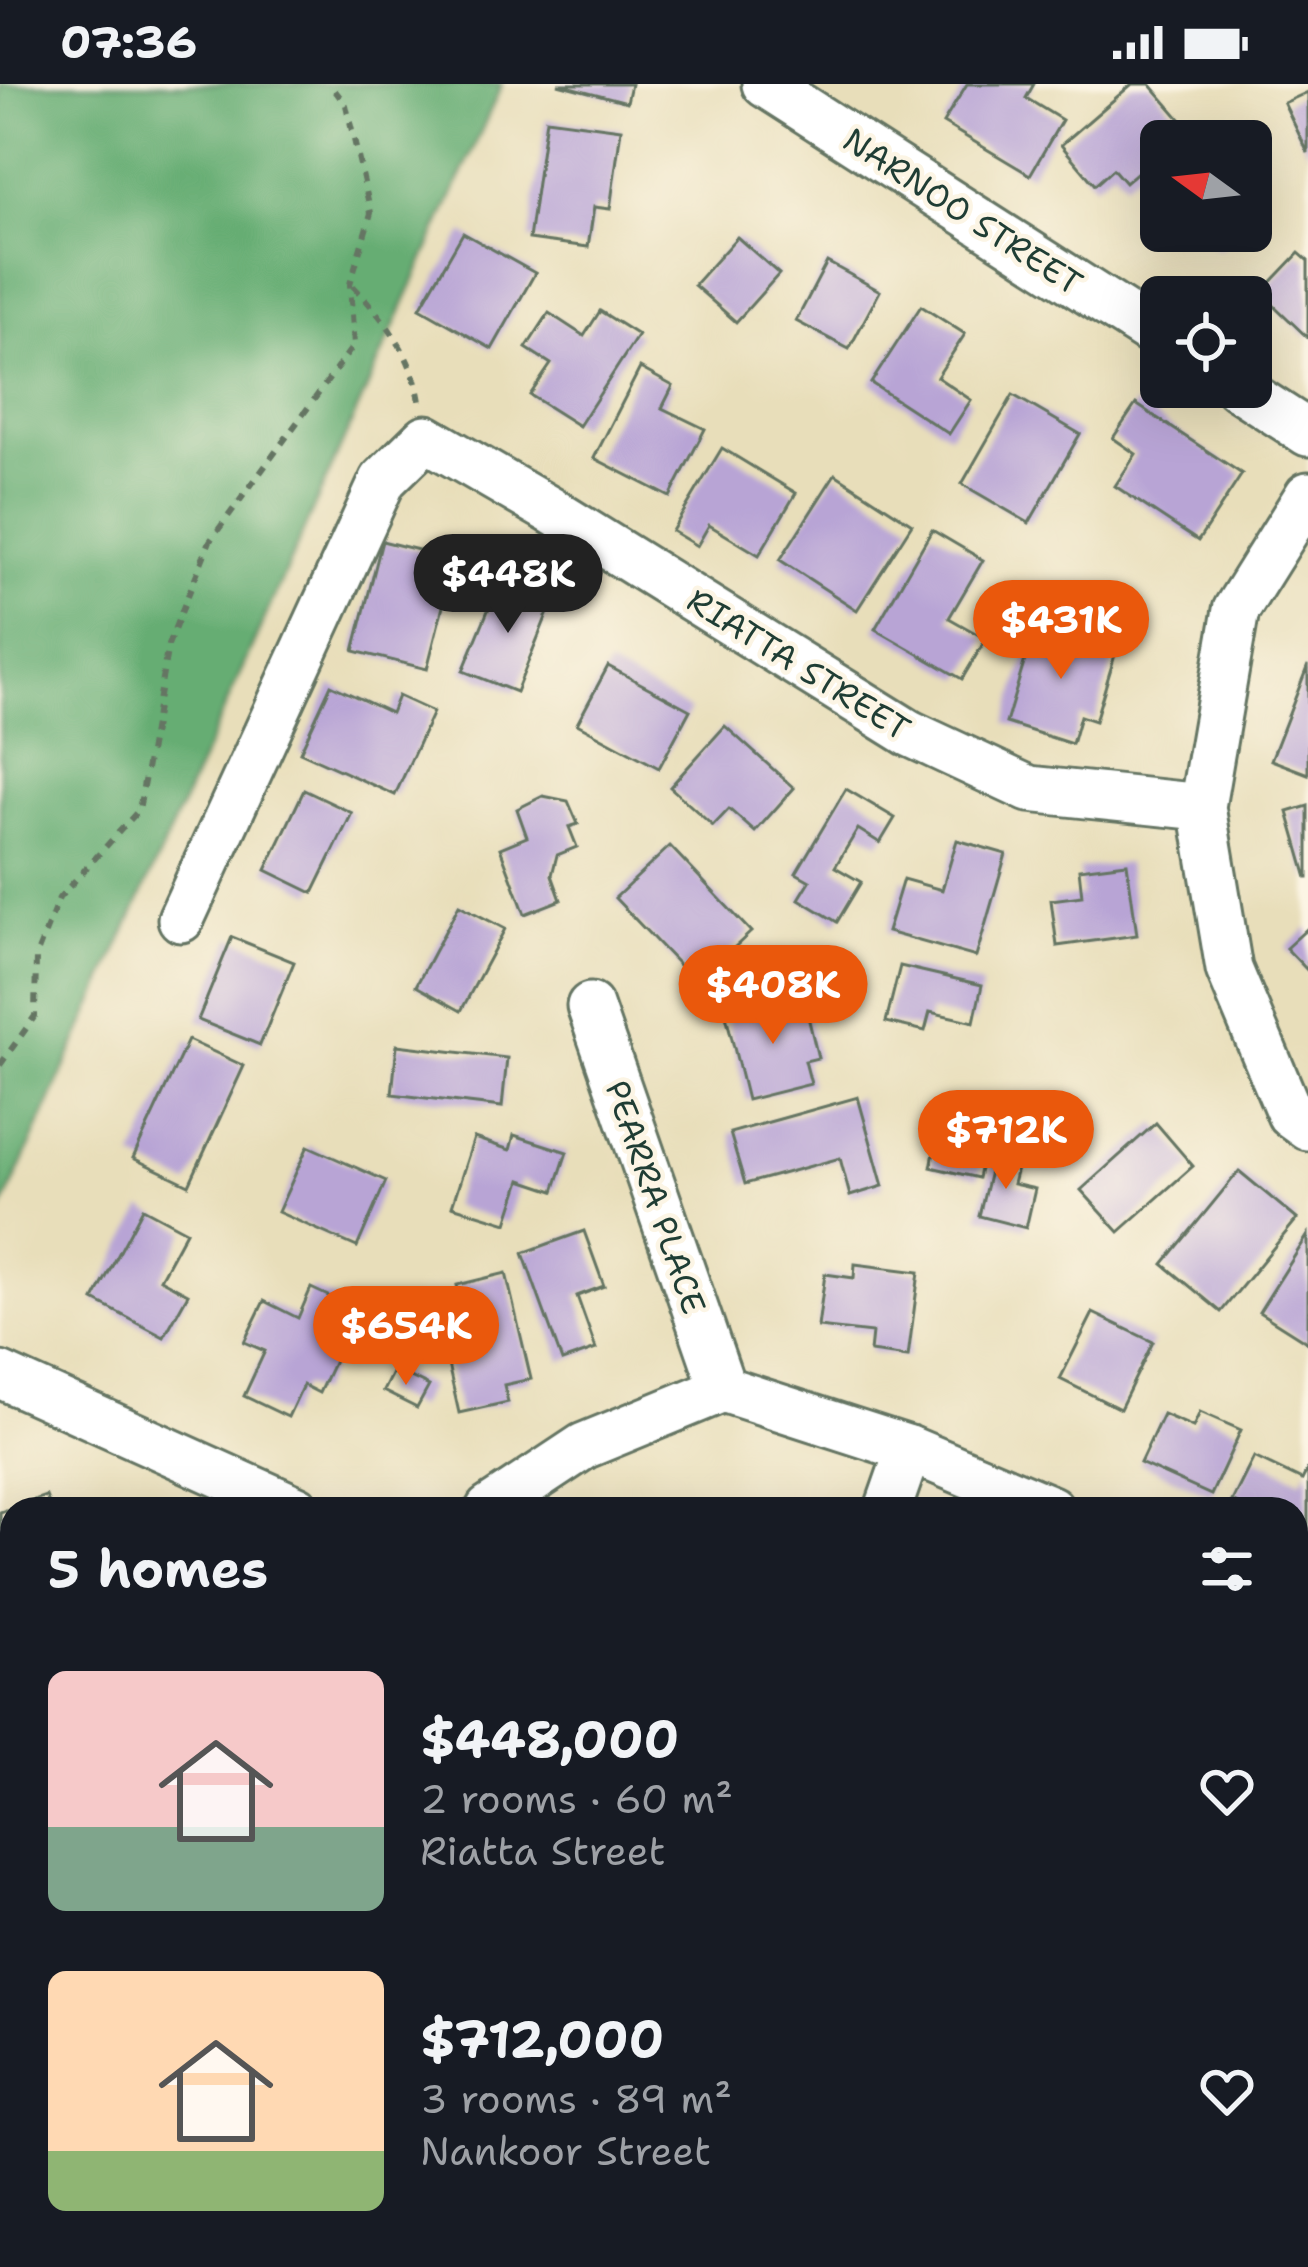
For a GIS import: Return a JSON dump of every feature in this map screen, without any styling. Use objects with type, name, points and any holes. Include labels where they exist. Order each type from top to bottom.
[{"type":"street","name":"NARNOO STREET","points":[[765,84],[1140,325]]},
{"type":"street","points":[[1269,408],[1308,433]]},
{"type":"street","name":"RIATTA STREET","points":[[426,438],[909,733],[1029,789],[1202,807]]},
{"type":"street","points":[[182,919],[383,479],[426,438]]},
{"type":"street","points":[[1308,495],[1235,610],[1202,807],[1228,969],[1290,1114],[1308,1127]]},
{"type":"street","name":"PEARRA PLACE","points":[[590,1006],[723,1389]]},
{"type":"street","points":[[0,1376],[270,1497]]},
{"type":"street","points":[[507,1497],[584,1446],[723,1389],[909,1448],[1023,1497]]},
{"type":"street","points":[[892,1497],[909,1448]]},
{"type":"path","points":[[0,1065],[35,1016],[36,956],[58,898],[140,810],[168,644],[210,541],[354,345],[350,284],[370,213],[346,105],[330,84]]},
{"type":"path","points":[[350,284],[391,326],[418,384],[426,438]]},
{"type":"green space","points":[[0,84],[502,84],[0,1214]]},
{"type":"building","points":[[558,84],[631,84],[627,102]]},
{"type":"building","points":[[967,84],[1034,84],[1026,98],[1062,120],[1030,175],[943,123]]},
{"type":"building","points":[[1132,84],[1150,84],[1181,120],[1140,120],[1140,170],[1125,183],[1113,169],[1095,185],[1061,145]]},
{"type":"building","points":[[1308,92],[1308,153],[1284,103]]},
{"type":"building","points":[[546,119],[621,129],[610,209],[594,207],[588,247],[529,239]]},
{"type":"building","points":[[463,233],[535,273],[492,349],[420,308]]},
{"type":"building","points":[[737,237],[779,274],[736,322],[694,285]]},
{"type":"building","points":[[1299,253],[1308,261],[1308,338],[1272,304],[1272,281]]},
{"type":"building","points":[[827,262],[880,291],[849,349],[796,321]]},
{"type":"building","points":[[921,306],[965,334],[937,377],[971,400],[949,434],[871,383]]},
{"type":"building","points":[[600,311],[638,335],[579,426],[530,395],[551,364],[526,348],[549,313],[584,336]]},
{"type":"building","points":[[640,368],[673,386],[662,408],[705,429],[670,497],[594,458]]},
{"type":"building","points":[[1013,395],[1080,434],[1029,523],[962,484]]},
{"type":"building","points":[[1136,404],[1242,474],[1198,541],[1115,486],[1136,454],[1113,438]]},
{"type":"building","points":[[722,448],[796,493],[759,555],[709,525],[697,546],[672,531]]},
{"type":"building","points":[[835,474],[912,524],[857,610],[780,560]]},
{"type":"building","points":[[932,530],[983,560],[949,618],[986,639],[962,679],[875,629]]},
{"type":"building","points":[[382,541],[455,559],[427,669],[354,651]]},
{"type":"building","points":[[501,579],[553,600],[516,692],[463,671]]},
{"type":"building","points":[[1037,620],[1118,645],[1095,721],[1080,716],[1072,744],[1006,723]]},
{"type":"building","points":[[1308,665],[1308,774],[1271,760]]},
{"type":"building","points":[[608,666],[690,710],[659,768],[577,724]]},
{"type":"building","points":[[331,685],[391,713],[398,696],[433,712],[395,795],[300,752]]},
{"type":"building","points":[[725,726],[794,788],[755,832],[729,809],[713,826],[670,787]]},
{"type":"building","points":[[846,789],[895,818],[880,843],[858,829],[835,867],[861,882],[837,922],[799,899],[810,881],[796,873]]},
{"type":"building","points":[[304,790],[352,813],[313,893],[266,870]]},
{"type":"building","points":[[543,796],[568,801],[578,824],[569,827],[577,847],[557,855],[552,875],[561,900],[525,914],[500,848],[527,837],[517,809]]},
{"type":"building","points":[[1308,806],[1308,878],[1307,878],[1288,812]]},
{"type":"building","points":[[957,840],[1006,854],[976,957],[887,932],[903,879],[942,890]]},
{"type":"building","points":[[670,846],[751,932],[696,983],[615,898]]},
{"type":"building","points":[[1127,863],[1137,935],[1057,946],[1051,900],[1082,896],[1079,869]]},
{"type":"building","points":[[459,905],[505,929],[461,1011],[416,986]]},
{"type":"building","points":[[1308,928],[1308,971],[1286,948]]},
{"type":"building","points":[[232,937],[294,962],[260,1045],[198,1020]]},
{"type":"building","points":[[900,966],[982,985],[974,1022],[930,1012],[925,1031],[886,1022]]},
{"type":"building","points":[[803,996],[818,1058],[805,1061],[811,1084],[747,1100],[726,1015]]},
{"type":"building","points":[[188,1040],[244,1066],[189,1185],[133,1158]]},
{"type":"building","points":[[397,1045],[507,1058],[502,1107],[392,1094]]},
{"type":"building","points":[[858,1097],[883,1186],[850,1196],[840,1158],[745,1184],[730,1133]]},
{"type":"building","points":[[944,1105],[992,1116],[978,1178],[931,1167]]},
{"type":"building","points":[[1156,1123],[1193,1166],[1119,1232],[1081,1190]]},
{"type":"building","points":[[514,1135],[567,1152],[554,1191],[521,1180],[507,1223],[452,1206],[474,1138],[510,1150]]},
{"type":"building","points":[[308,1146],[386,1181],[357,1247],[278,1212]]},
{"type":"building","points":[[996,1147],[1021,1153],[1013,1184],[1035,1189],[1026,1228],[979,1216]]},
{"type":"building","points":[[1239,1171],[1297,1219],[1221,1312],[1163,1264]]},
{"type":"building","points":[[143,1208],[186,1231],[160,1279],[188,1294],[164,1337],[94,1300]]},
{"type":"building","points":[[584,1231],[604,1286],[577,1296],[596,1349],[562,1361],[523,1253]]},
{"type":"building","points":[[1308,1235],[1308,1343],[1259,1312]]},
{"type":"building","points":[[855,1264],[919,1272],[908,1357],[870,1352],[872,1333],[818,1327],[825,1274],[854,1278]]},
{"type":"building","points":[[506,1273],[531,1379],[504,1385],[508,1402],[459,1413],[440,1329],[465,1324],[457,1285]]},
{"type":"building","points":[[311,1288],[358,1310],[319,1393],[303,1385],[288,1417],[244,1396],[265,1351],[244,1342],[264,1301],[298,1318]]},
{"type":"building","points":[[1093,1313],[1153,1342],[1120,1409],[1060,1379]]},
{"type":"building","points":[[394,1369],[429,1386],[417,1408],[383,1391]]},
{"type":"building","points":[[1200,1412],[1241,1430],[1211,1495],[1140,1463],[1163,1414],[1193,1427]]},
{"type":"building","points":[[1254,1457],[1302,1480],[1308,1468],[1308,1497],[1234,1497]]}]
